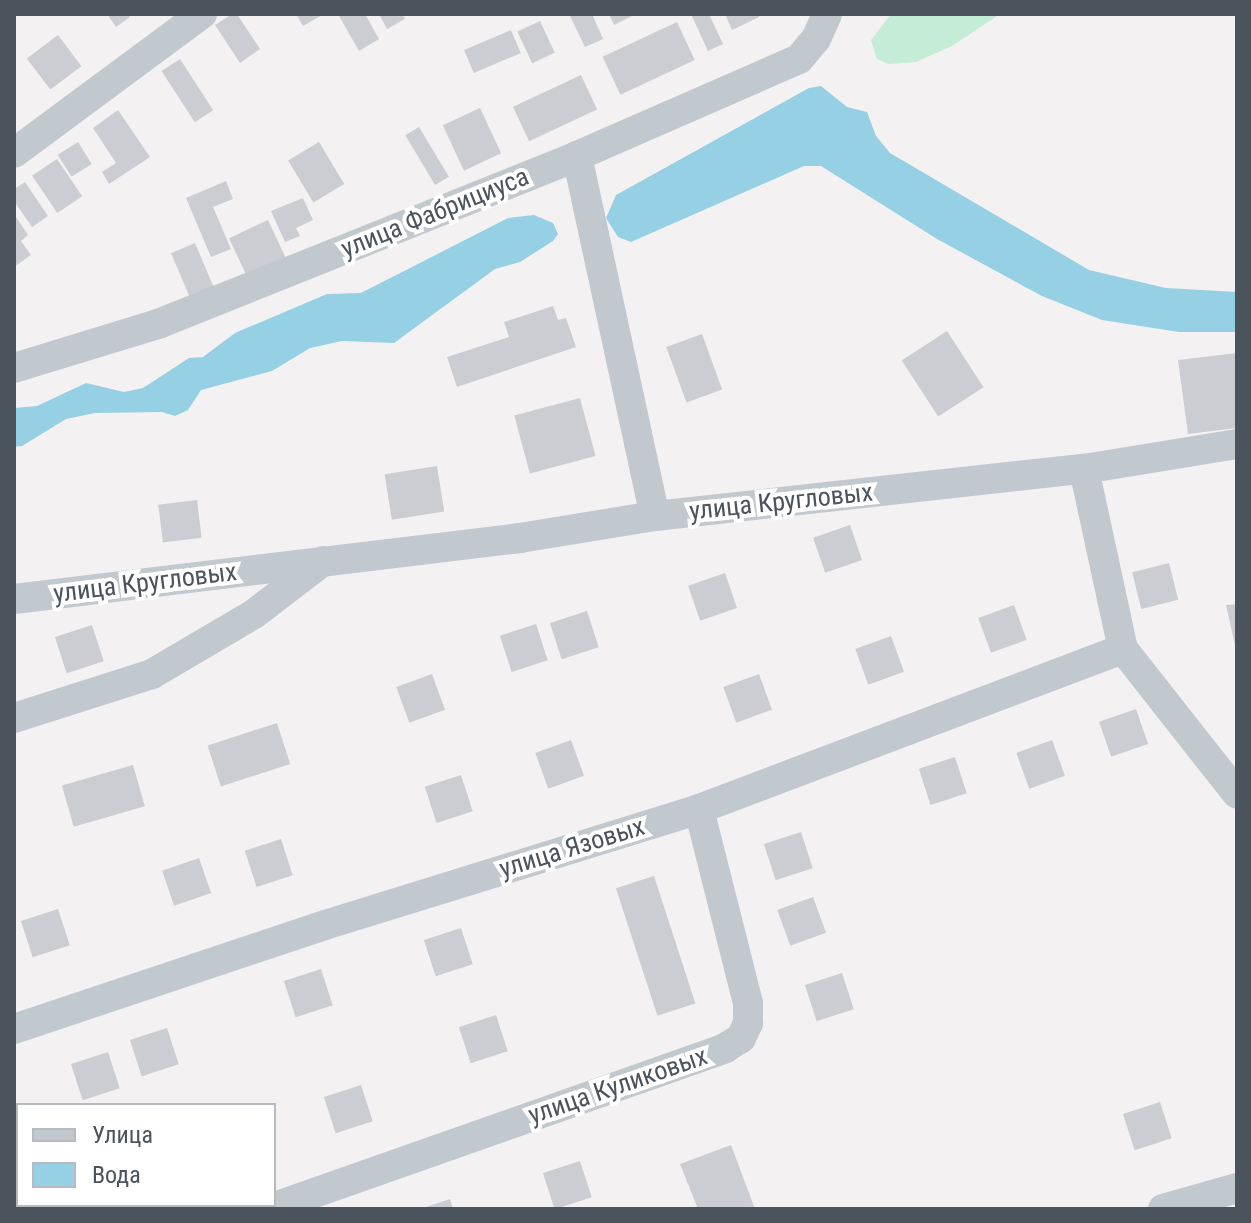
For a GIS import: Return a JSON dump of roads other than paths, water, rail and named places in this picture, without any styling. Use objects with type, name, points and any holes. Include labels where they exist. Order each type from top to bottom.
[{"type":"street","points":[[14,153],[202,14]]},
{"type":"street","name":"улица Фабрициуса","points":[[14,368],[158,324],[577,156],[799,59],[816,39],[827,14]]},
{"type":"street","points":[[577,156],[655,516]]},
{"type":"street","name":"улица Кругловых","points":[[14,599],[520,538],[655,516],[1084,469],[1237,444]]},
{"type":"street","points":[[1084,469],[1123,649],[1237,794]]},
{"type":"street","name":"улица Кругловых","points":[[14,718],[152,674],[254,614],[324,560]]},
{"type":"street","name":"улица Язовых","points":[[14,1029],[325,925],[699,809],[1123,649]]},
{"type":"street","name":"улица Куликовых","points":[[276,1207],[725,1048],[741,1038],[748,1023],[748,1003],[699,809]]},
{"type":"street","points":[[1163,1209],[1237,1188]]},
{"type":"water","points":[[821,86],[847,107],[867,112],[876,136],[890,153],[1089,270],[1166,288],[1237,292],[1237,332],[1179,332],[1102,320],[1042,296],[937,239],[821,166],[804,166],[631,242],[618,237],[606,218],[616,195],[809,88]]},
{"type":"water","points":[[534,215],[553,223],[558,234],[553,241],[520,262],[495,269],[394,343],[342,341],[310,348],[272,371],[201,390],[188,410],[175,416],[162,412],[95,413],[66,419],[22,446],[14,447],[14,408],[37,406],[86,383],[124,392],[143,388],[189,358],[203,357],[235,333],[327,294],[361,293],[508,218]]}]
